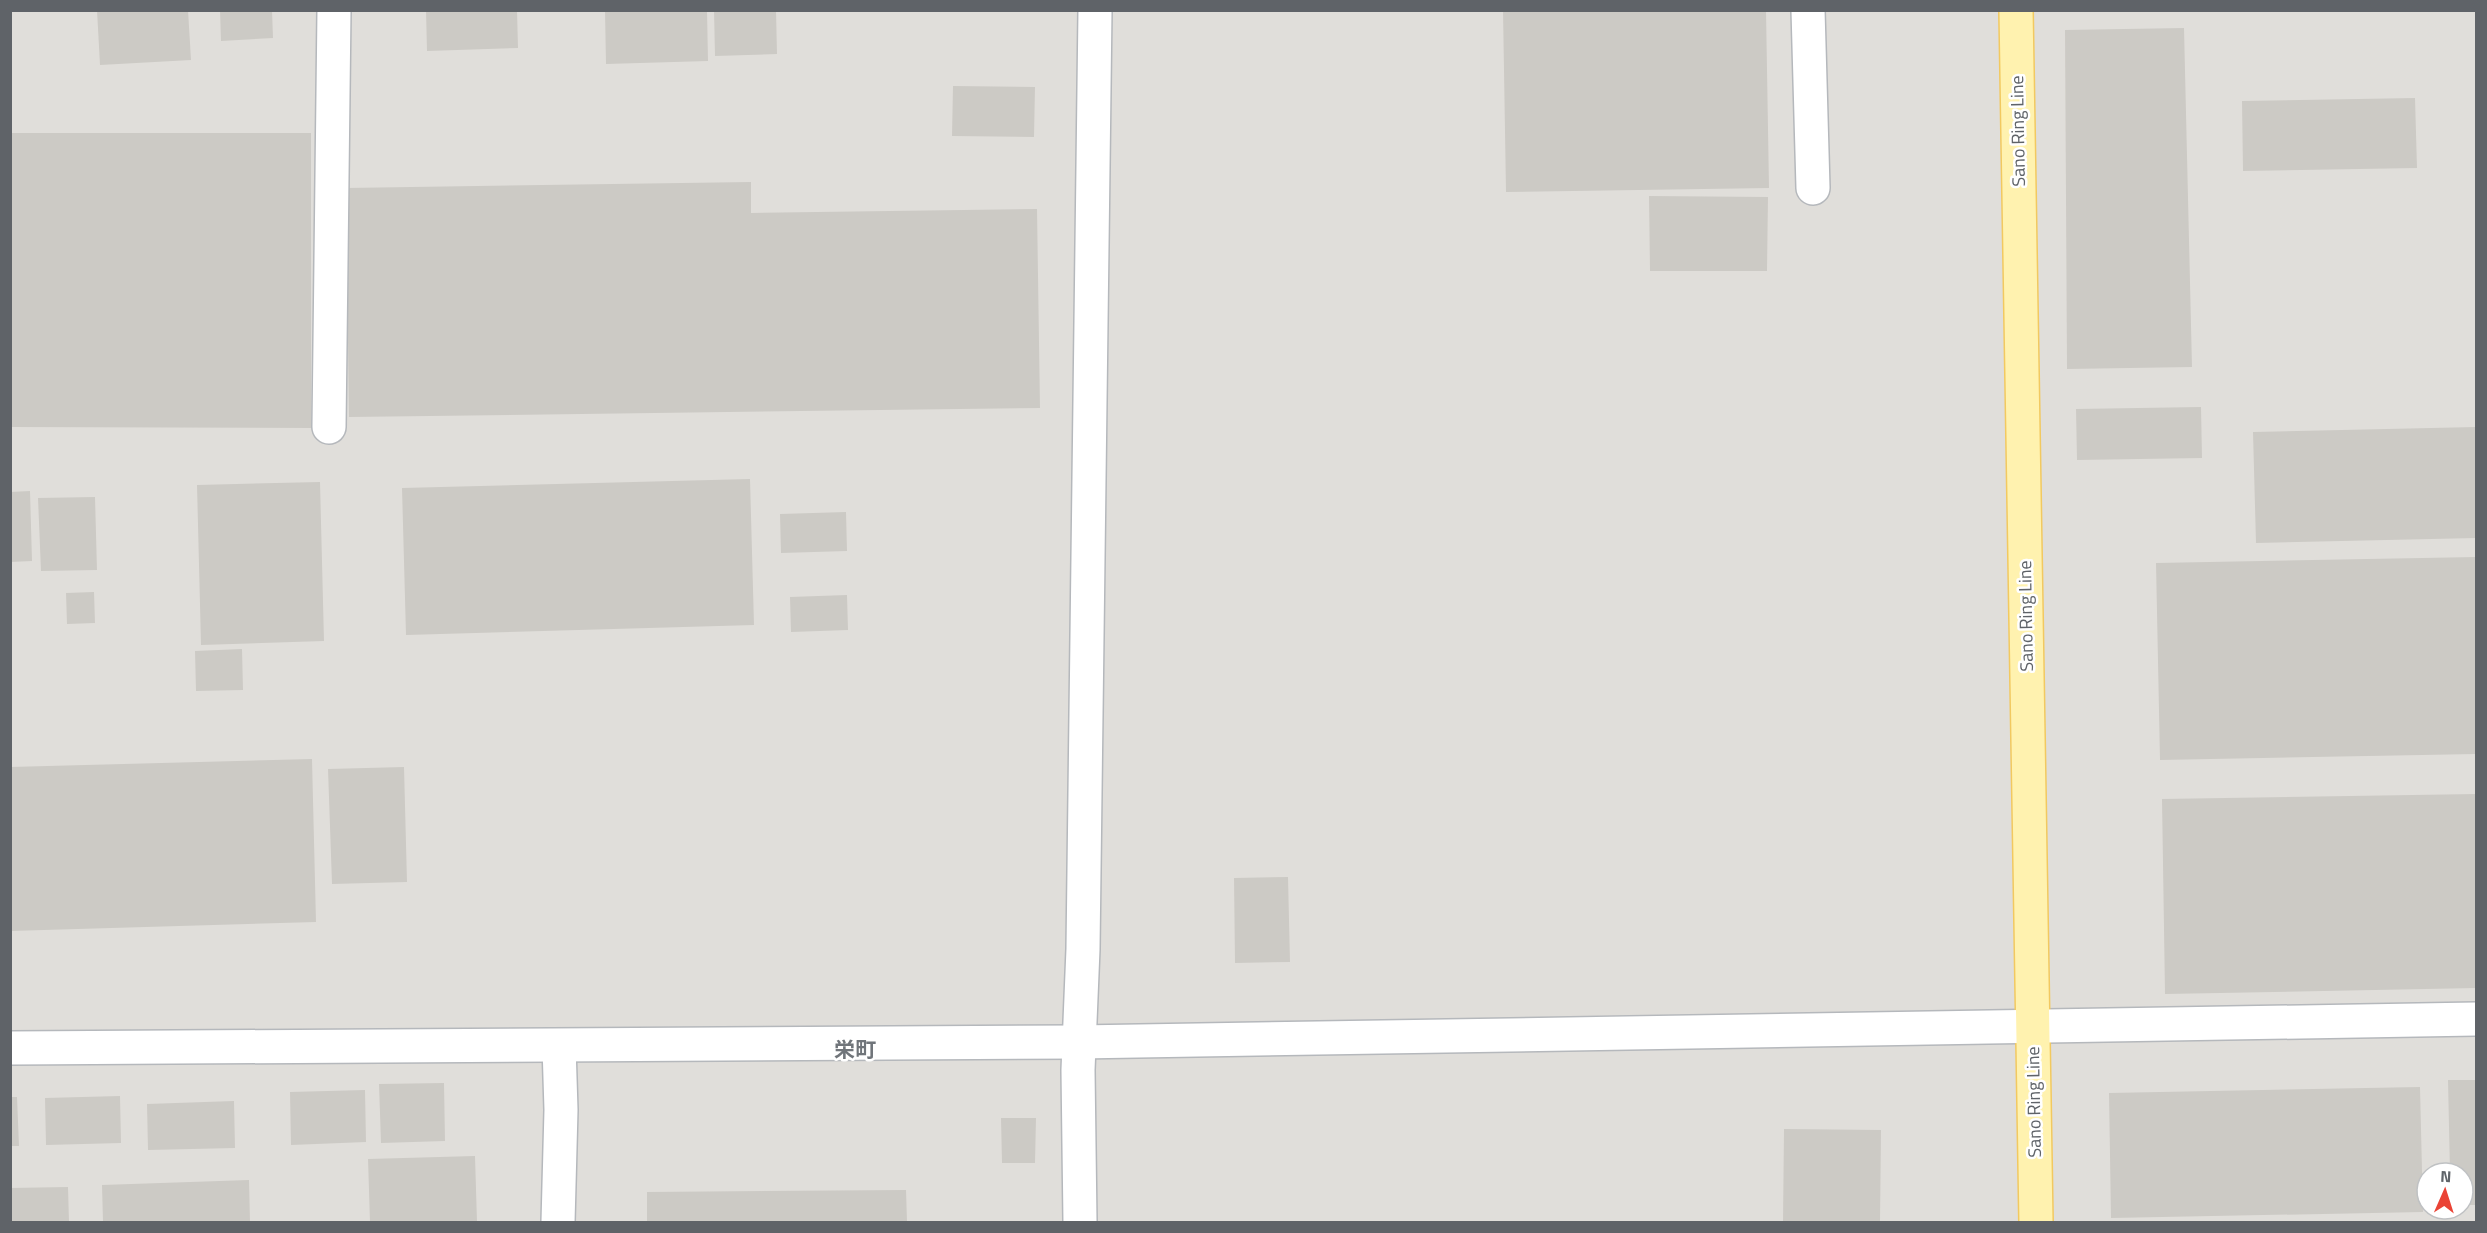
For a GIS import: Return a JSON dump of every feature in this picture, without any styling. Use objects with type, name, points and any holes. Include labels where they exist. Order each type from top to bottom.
[{"type":"main road","name":"Sano Ring Line","points":[[2016,10],[2036,1222]]},
{"type":"street","points":[[329,427],[334,10]]},
{"type":"street","points":[[1080,1222],[1079,1042],[1083,949],[1095,10]]},
{"type":"street","points":[[1808,10],[1813,188]]},
{"type":"street","points":[[10,1048],[1079,1042],[2476,1019]]},
{"type":"street","points":[[558,1222],[560,1046]]},
{"type":"shaded area","points":[[10,11],[2476,11],[2476,1222],[11,1222]]},
{"type":"building","points":[[97,10],[188,10],[191,60],[100,65]]},
{"type":"building","points":[[220,10],[272,10],[273,38],[221,41]]},
{"type":"building","points":[[426,10],[517,10],[518,48],[427,51]]},
{"type":"building","points":[[707,10],[708,61],[606,64],[605,11]]},
{"type":"building","points":[[714,10],[776,10],[777,54],[715,56]]},
{"type":"building","points":[[1503,10],[1766,10],[1769,188],[1506,192]]},
{"type":"building","points":[[2184,28],[2192,367],[2067,369],[2065,30]]},
{"type":"building","points":[[953,86],[1035,87],[1034,137],[952,136]]},
{"type":"building","points":[[2415,98],[2417,168],[2243,171],[2242,101]]},
{"type":"building","points":[[10,133],[311,133],[311,428],[10,427]]},
{"type":"building","points":[[751,182],[751,213],[1037,209],[1040,408],[349,417],[346,188]]},
{"type":"building","points":[[1649,196],[1768,197],[1767,271],[1650,271]]},
{"type":"building","points":[[2201,407],[2202,458],[2077,460],[2076,409]]},
{"type":"building","points":[[2476,427],[2476,538],[2256,543],[2253,432]]},
{"type":"building","points":[[750,479],[754,625],[406,635],[402,488]]},
{"type":"building","points":[[320,482],[324,641],[201,645],[197,485]]},
{"type":"building","points":[[30,491],[32,561],[10,562],[10,492]]},
{"type":"building","points":[[95,497],[97,570],[41,571],[38,498]]},
{"type":"building","points":[[846,512],[847,551],[781,553],[780,514]]},
{"type":"building","points":[[2476,557],[2476,754],[2160,760],[2156,563]]},
{"type":"building","points":[[94,592],[95,623],[67,624],[66,593]]},
{"type":"building","points":[[847,595],[848,630],[791,632],[790,597]]},
{"type":"building","points":[[242,649],[243,690],[196,691],[195,651]]},
{"type":"building","points":[[312,759],[316,922],[10,931],[10,767]]},
{"type":"building","points":[[404,767],[407,882],[332,884],[328,769]]},
{"type":"building","points":[[2476,794],[2476,988],[2165,994],[2162,799]]},
{"type":"building","points":[[1288,877],[1290,962],[1235,963],[1234,878]]},
{"type":"building","points":[[2448,1080],[2476,1080],[2476,1205],[2475,1161],[2450,1161]]},
{"type":"building","points":[[444,1083],[445,1141],[381,1143],[379,1084]]},
{"type":"building","points":[[2420,1087],[2422,1161],[2415,1161],[2415,1212],[2111,1218],[2109,1093]]},
{"type":"building","points":[[365,1090],[366,1142],[291,1145],[290,1092]]},
{"type":"building","points":[[120,1096],[121,1143],[46,1145],[45,1098]]},
{"type":"building","points":[[10,1097],[17,1097],[19,1146],[10,1146]]},
{"type":"building","points":[[234,1101],[235,1148],[148,1150],[147,1104]]},
{"type":"building","points":[[1001,1118],[1036,1118],[1035,1163],[1002,1163]]},
{"type":"building","points":[[1784,1129],[1881,1130],[1880,1222],[1783,1222]]},
{"type":"building","points":[[475,1156],[477,1222],[370,1222],[368,1159]]},
{"type":"building","points":[[249,1180],[250,1222],[103,1222],[102,1185]]},
{"type":"building","points":[[68,1187],[69,1222],[10,1222],[10,1188]]},
{"type":"building","points":[[906,1190],[907,1222],[647,1222],[647,1192]]},
{"type":"district","name":"栄町","points":[[855,1050]]}]
